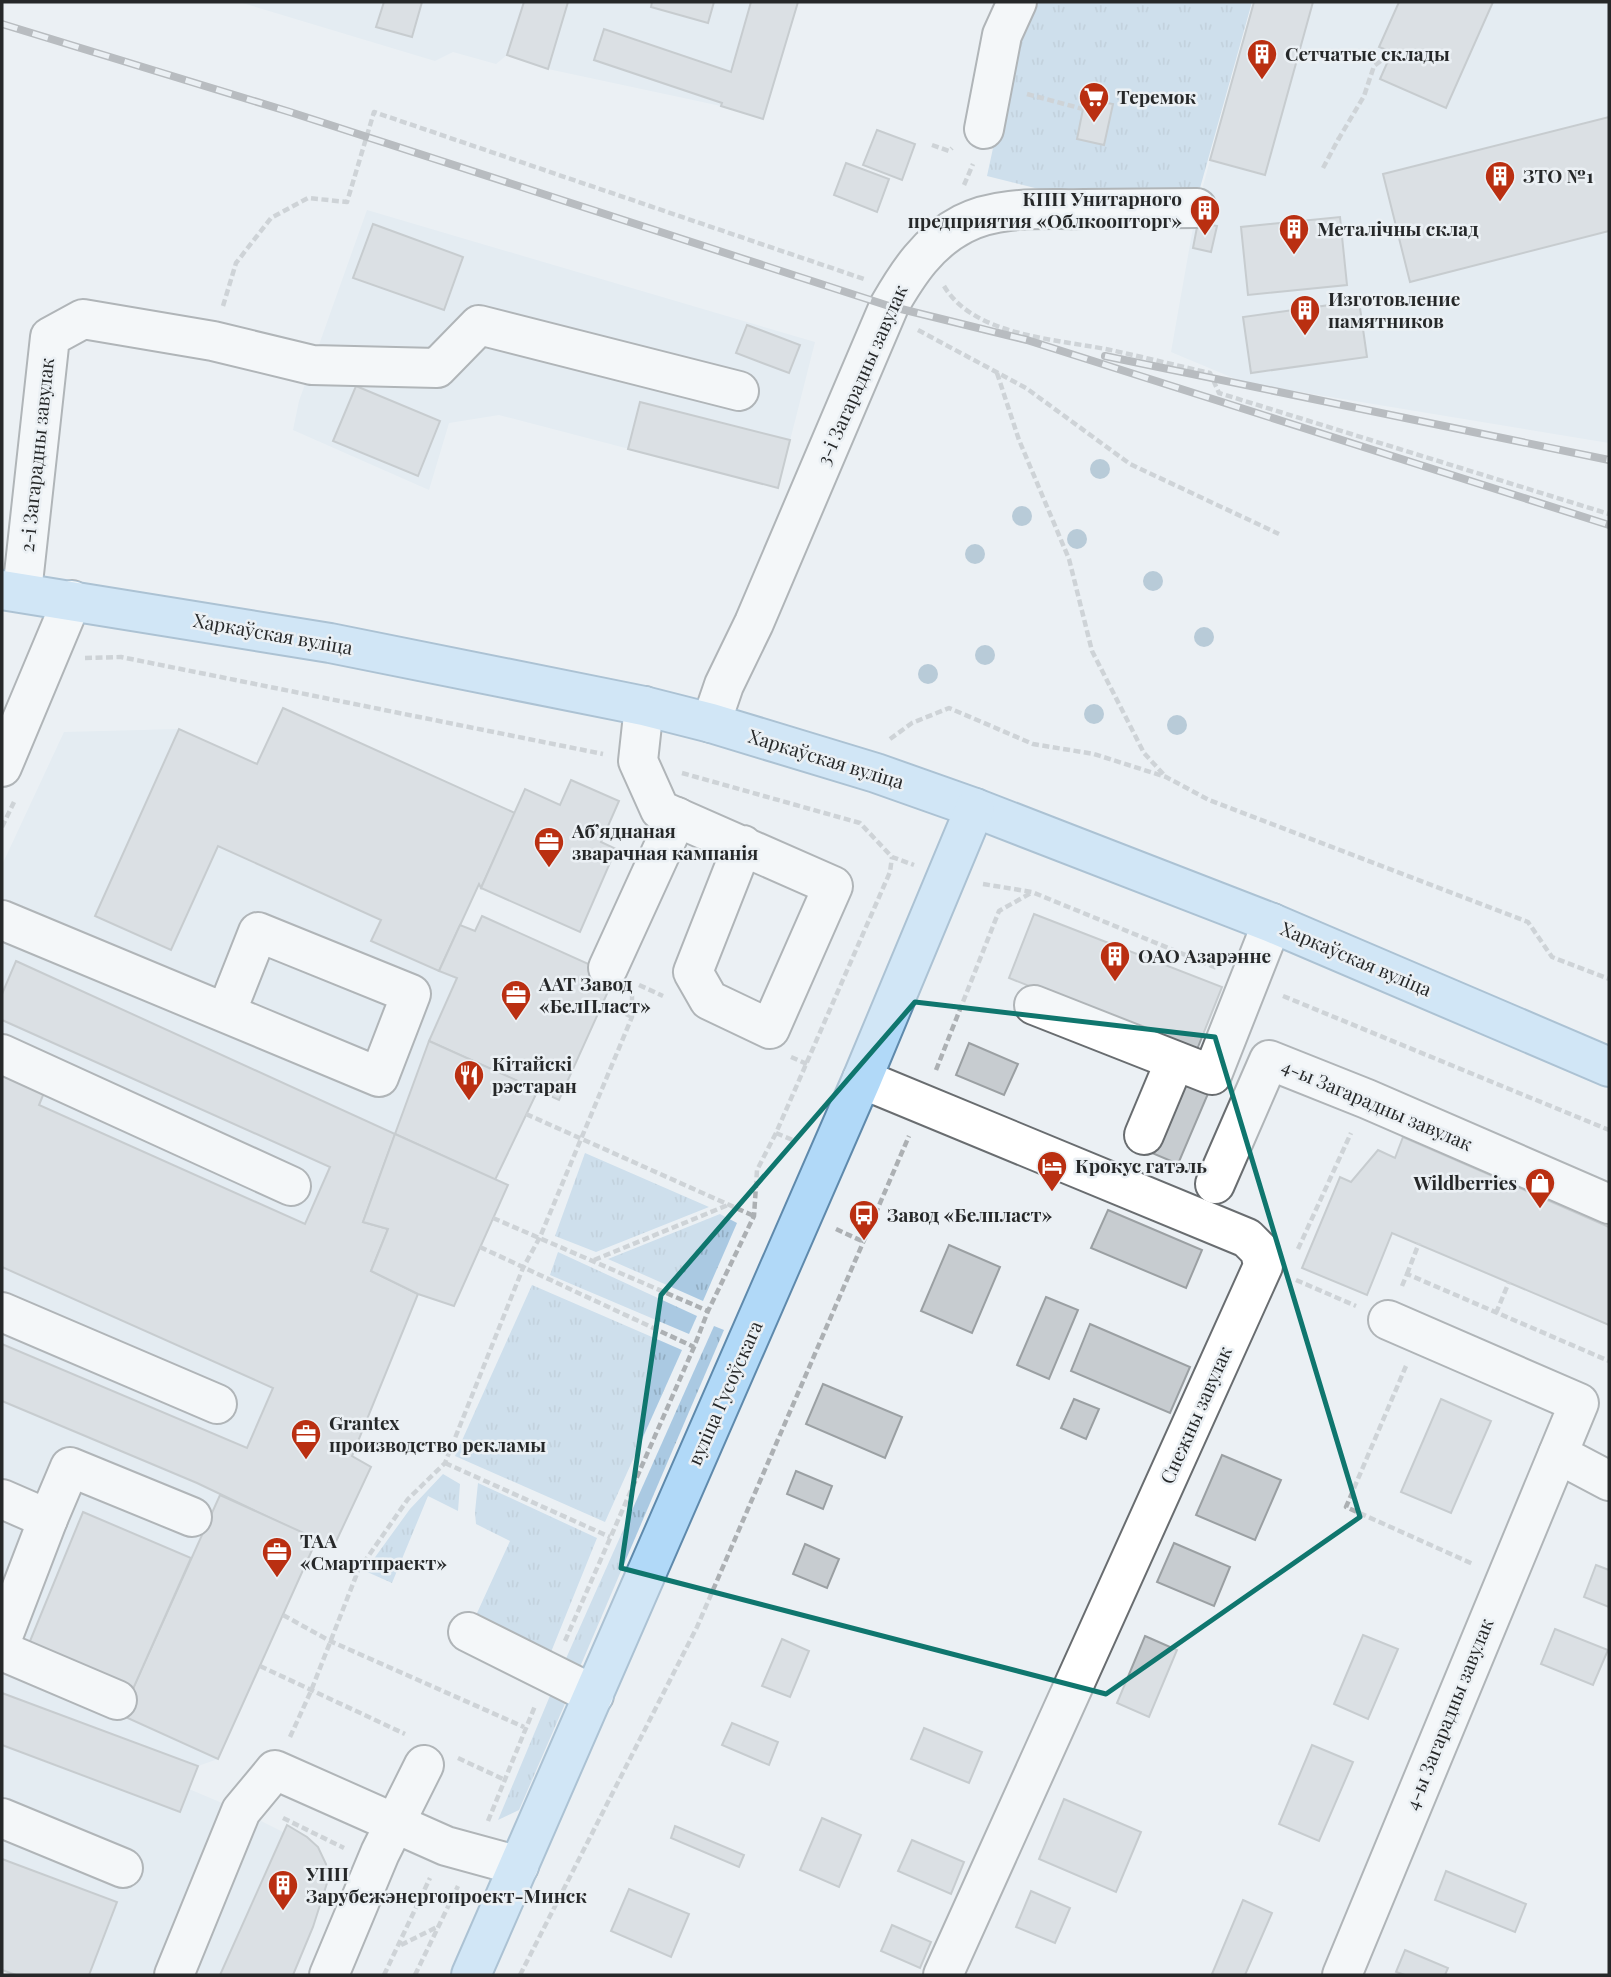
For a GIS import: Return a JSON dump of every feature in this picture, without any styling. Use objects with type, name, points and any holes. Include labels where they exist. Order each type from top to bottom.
[{"type":"main road","name":"Харкаўская вуліца","points":[[12,591],[330,643],[644,706],[711,723],[876,773],[975,808],[1272,923],[1609,1067]]},
{"type":"main road","name":"вуліца Гусоўскага","points":[[471,1975],[862,1079],[975,808]]},
{"type":"street","points":[[984,129],[1002,35],[1017,2]]},
{"type":"street","name":"3-і Загарадны завулак","points":[[711,723],[724,685],[754,623],[889,306],[902,307],[908,272],[933,245],[964,223],[995,214],[1030,210],[1197,208]]},
{"type":"street","name":"2-і Загарадны завулак","points":[[12,591],[50,337],[83,319],[213,341],[312,365],[437,368],[480,325],[739,391]]},
{"type":"street","points":[[2,767],[72,600]]},
{"type":"street","points":[[644,706],[638,761],[660,810],[743,845],[833,886],[770,1029],[709,1000],[692,972],[743,845]]},
{"type":"street","points":[[618,986],[677,817]]},
{"type":"street","points":[[1034,1005],[1212,1075],[1272,923]]},
{"type":"street","points":[[6,934],[226,1013],[379,1077],[411,994],[258,932],[226,1013]]},
{"type":"street","points":[[2,1055],[291,1186]]},
{"type":"street","points":[[1144,1135],[1175,1060]]},
{"type":"street","name":"4-ы Загарадны завулак","points":[[1215,1184],[1269,1060],[1367,1098],[1609,1204]]},
{"type":"street","points":[[862,1079],[1247,1238],[1260,1251],[1264,1266]]},
{"type":"street","name":"Снежны завулак","points":[[943,1975],[1264,1266]]},
{"type":"street","points":[[2,1312],[217,1404]]},
{"type":"street","name":"4-ы Загарадны завулак","points":[[1342,1975],[1579,1403],[1403,1326]]},
{"type":"street","points":[[1558,1454],[1609,1480]]},
{"type":"street","points":[[2,1639],[70,1467],[192,1517]]},
{"type":"street","points":[[2,1499],[48,1519]]},
{"type":"street","points":[[468,1632],[594,1695]]},
{"type":"street","points":[[2,1651],[117,1700]]},
{"type":"street","points":[[329,1975],[380,1853],[424,1765]]},
{"type":"street","points":[[174,1975],[241,1811],[275,1770],[459,1850],[519,1866]]},
{"type":"street","points":[[2,1818],[124,1868]]},
{"type":"path","points":[[1338,140],[1364,96],[1374,66],[1392,52]]},
{"type":"path","points":[[992,85],[1083,109]]},
{"type":"path","points":[[213,341],[236,263],[271,218],[308,198],[347,202],[374,112],[902,307],[997,373],[1026,388],[1130,464],[1279,534]]},
{"type":"path","points":[[1323,167],[1342,133]]},
{"type":"path","points":[[932,145],[949,150]]},
{"type":"path","points":[[939,276],[950,295],[961,306],[1004,330],[1113,350],[1210,373],[1219,393],[1609,514]]},
{"type":"path","points":[[997,373],[1018,440],[1069,559],[1091,651],[1144,753],[1166,777]]},
{"type":"path","points":[[45,660],[121,657],[638,761],[860,823],[892,857],[890,872],[807,1064],[757,1170],[754,1216],[708,1311],[552,1672],[459,1850],[384,1975]]},
{"type":"path","points":[[889,740],[912,723],[949,708],[1033,744],[1094,754],[1166,777],[1209,800],[1528,922],[1552,957],[1609,979]]},
{"type":"path","points":[[520,1975],[696,1626],[923,1103],[999,911],[1032,892],[1609,1130]]},
{"type":"path","points":[[618,986],[669,999]]},
{"type":"path","points":[[275,1770],[311,1691],[358,1571],[408,1499],[445,1463],[523,1268],[540,1237],[632,1017],[618,986]]},
{"type":"path","points":[[618,986],[632,1017]]},
{"type":"path","points":[[782,1052],[807,1064]]},
{"type":"path","points":[[1264,1266],[1286,1275],[1367,1098]]},
{"type":"path","points":[[526,1114],[754,1216]]},
{"type":"path","points":[[594,1260],[729,1205]]},
{"type":"path","points":[[493,1218],[708,1311]]},
{"type":"path","points":[[1407,1274],[1419,1243]]},
{"type":"path","points":[[480,1247],[694,1347]]},
{"type":"path","points":[[1496,1312],[1510,1282]]},
{"type":"path","points":[[1403,1326],[1346,1507],[1506,1578]]},
{"type":"path","points":[[445,1463],[610,1537]]},
{"type":"path","points":[[283,1615],[330,1641],[524,1727]]},
{"type":"path","points":[[260,1666],[311,1691]]},
{"type":"path","points":[[277,1815],[347,1850]]},
{"type":"path","points":[[415,1975],[437,1927],[459,1850]]},
{"type":"path","points":[[399,1946],[437,1927]]},
{"type":"highlighted area","points":[[915,1002],[1215,1037],[1360,1517],[1106,1694],[621,1568],[661,1295]]},
{"type":"shaded area","points":[[239,2],[798,2],[763,119],[721,106],[548,69],[507,55],[496,64],[453,52],[435,61]]},
{"type":"shaded area","points":[[1253,2],[1609,2],[1609,443],[1245,383],[1171,352],[1200,188],[1200,197]]},
{"type":"shaded area","points":[[367,210],[815,342],[778,488],[499,415],[449,423],[429,490],[293,430],[299,401]]},
{"type":"shaded area","points":[[283,708],[515,813],[481,888],[478,885],[439,971],[457,978],[429,1041],[363,1221],[352,1455],[371,1467],[333,1548],[317,1540],[218,1759],[198,1766],[189,1789],[283,1832],[220,1975],[16,1975],[2,1970],[2,865],[64,732],[179,729],[257,764]]},
{"type":"green space","points":[[1036,2],[1252,2],[1200,188],[1055,193],[987,176],[1017,37]]},
{"type":"green space","points":[[585,1153],[709,1207],[596,1252],[555,1236]]},
{"type":"green space","points":[[720,1214],[737,1223],[703,1301],[608,1259]]},
{"type":"green space","points":[[558,1252],[697,1316],[689,1334],[550,1275]]},
{"type":"green space","points":[[532,1285],[682,1350],[605,1522],[455,1456]]},
{"type":"green space","points":[[714,1326],[724,1330],[580,1667],[564,1663]]},
{"type":"green space","points":[[443,1474],[460,1484],[458,1511],[428,1496],[392,1583],[365,1571],[410,1509]]},
{"type":"green space","points":[[478,1483],[597,1538],[549,1657],[472,1624],[510,1541],[476,1524]]},
{"type":"green space","points":[[552,1691],[567,1699],[519,1810],[498,1820]]},
{"type":"building","points":[[384,2],[422,2],[412,37],[376,27]]},
{"type":"building","points":[[524,2],[568,2],[548,69],[507,55]]},
{"type":"building","points":[[652,2],[714,2],[708,23],[651,7]]},
{"type":"building","points":[[751,2],[798,2],[763,119],[594,60],[604,29],[731,72]]},
{"type":"building","name":"Сетчатые склады","points":[[1254,2],[1313,2],[1265,175],[1210,160]]},
{"type":"building","points":[[1399,2],[1493,2],[1446,108],[1380,79],[1392,52],[1379,47]]},
{"type":"building","name":"Теремок","points":[[1085,99],[1113,104],[1104,145],[1077,139]]},
{"type":"building","name":"ЗТО №1","points":[[1609,117],[1609,231],[1410,282],[1383,174]]},
{"type":"building","points":[[877,130],[915,144],[902,180],[863,165]]},
{"type":"building","points":[[846,163],[889,179],[877,212],[834,195]]},
{"type":"building","name":"Металічны склад","points":[[1340,217],[1347,285],[1248,295],[1241,227]]},
{"type":"building","name":"КПП Унитарного предприятия «Облкоопторг»","points":[[1198,222],[1217,226],[1211,252],[1193,248]]},
{"type":"building","points":[[373,224],[463,257],[444,310],[353,278]]},
{"type":"building","name":"Изготовление памятников","points":[[1359,301],[1367,357],[1251,373],[1243,317]]},
{"type":"building","points":[[747,325],[800,345],[789,373],[736,353]]},
{"type":"building","points":[[356,386],[440,421],[418,476],[333,441]]},
{"type":"building","points":[[640,402],[790,440],[778,488],[628,449]]},
{"type":"building","points":[[283,708],[515,813],[439,971],[371,941],[381,920],[218,846],[171,950],[95,916],[179,729],[257,764]]},
{"type":"building","name":"Абʼяднаная зварачная кампанія","points":[[571,780],[619,801],[601,842],[616,849],[580,932],[481,888],[525,789],[560,805]]},
{"type":"building","name":"ОАО Азарэнне","points":[[1034,914],[1222,987],[1196,1052],[1009,978]]},
{"type":"building","name":"ААТ Завод «БелПласт»","points":[[482,916],[615,976],[559,1100],[429,1041],[457,978],[439,971],[460,925],[475,931]]},
{"type":"building","points":[[16,961],[395,1134],[363,1222],[388,1229],[371,1271],[418,1294],[352,1456],[371,1467],[333,1548],[197,1483],[2,1401],[2,1344],[247,1448],[273,1388],[2,1267],[2,1068],[46,1088],[39,1105],[305,1224],[330,1167],[2,1020],[2,994]]},
{"type":"building","name":"Кітайскі рэстаран","points":[[429,1041],[538,1090],[495,1180],[395,1134]]},
{"type":"building","points":[[969,1043],[1018,1064],[1004,1095],[956,1075]]},
{"type":"building","points":[[1185,1078],[1210,1089],[1178,1164],[1152,1153]]},
{"type":"building","points":[[395,1134],[508,1185],[454,1306],[418,1294],[371,1271],[388,1229],[363,1222]]},
{"type":"building","points":[[1403,1137],[1609,1227],[1609,1325],[1392,1233],[1367,1295],[1302,1268],[1340,1177],[1351,1182],[1378,1150],[1395,1158]]},
{"type":"building","points":[[1108,1210],[1202,1250],[1186,1288],[1091,1248]]},
{"type":"building","points":[[949,1245],[1000,1267],[972,1333],[921,1311]]},
{"type":"building","points":[[1046,1297],[1078,1310],[1049,1379],[1017,1365]]},
{"type":"building","points":[[1090,1324],[1190,1367],[1170,1413],[1071,1371]]},
{"type":"building","points":[[823,1384],[902,1417],[885,1458],[806,1424]]},
{"type":"building","points":[[1074,1399],[1099,1409],[1086,1439],[1061,1428]]},
{"type":"building","points":[[1441,1399],[1491,1421],[1451,1513],[1401,1492]]},
{"type":"building","points":[[1222,1455],[1281,1480],[1255,1540],[1196,1515]]},
{"type":"building","points":[[796,1471],[832,1486],[823,1509],[787,1494]]},
{"type":"building","points":[[220,1495],[317,1539],[218,1759],[121,1715]]},
{"type":"building","points":[[83,1512],[191,1558],[133,1689],[28,1646]]},
{"type":"building","points":[[1174,1543],[1230,1567],[1214,1606],[1157,1582]]},
{"type":"building","points":[[805,1544],[839,1559],[827,1588],[793,1574]]},
{"type":"building","points":[[1596,1565],[1609,1570],[1609,1607],[1584,1597]]},
{"type":"building","points":[[1555,1629],[1608,1650],[1593,1685],[1541,1664]]},
{"type":"building","points":[[1363,1635],[1398,1649],[1368,1719],[1334,1704]]},
{"type":"building","points":[[1145,1636],[1177,1650],[1149,1717],[1117,1703]]},
{"type":"building","points":[[782,1639],[809,1651],[790,1697],[762,1686]]},
{"type":"building","points":[[2,1693],[198,1766],[180,1812],[2,1745]]},
{"type":"building","points":[[732,1723],[778,1742],[769,1765],[722,1745]]},
{"type":"building","points":[[924,1728],[982,1752],[969,1783],[911,1759]]},
{"type":"building","points":[[1312,1745],[1353,1762],[1319,1841],[1279,1824]]},
{"type":"building","points":[[1064,1799],[1141,1832],[1116,1892],[1039,1859]]},
{"type":"building","points":[[822,1818],[861,1835],[839,1887],[800,1870]]},
{"type":"building","name":"УПП Зарубежэнергопроект-Минск","points":[[287,1825],[318,1847],[326,1864],[328,1880],[313,1927],[293,1975],[220,1975]]},
{"type":"building","points":[[675,1826],[744,1855],[739,1867],[671,1838]]},
{"type":"building","points":[[912,1840],[964,1862],[951,1894],[898,1871]]},
{"type":"building","points":[[2,1859],[117,1902],[89,1975],[16,1975],[2,1970]]},
{"type":"building","points":[[1446,1871],[1526,1904],[1515,1932],[1435,1900]]},
{"type":"building","points":[[629,1889],[689,1914],[671,1957],[611,1931]]},
{"type":"building","points":[[1031,1891],[1070,1908],[1055,1943],[1016,1927]]},
{"type":"building","points":[[1243,1900],[1272,1913],[1245,1975],[1212,1974]]},
{"type":"building","points":[[892,1925],[931,1942],[920,1968],[881,1951]]},
{"type":"building","points":[[1405,1950],[1448,1968],[1445,1975],[1405,1975],[1396,1972]]},
{"type":"railway","points":[[2,24],[290,112],[889,306],[1027,340],[1609,525]]},
{"type":"railway","points":[[1105,356],[1609,460]]},
{"type":"place","name":"Сетчатые склады","points":[[1262,81]]},
{"type":"place","name":"Теремок","points":[[1094,124]]},
{"type":"place","name":"ЗТО №1","points":[[1500,203]]},
{"type":"place","name":"КПП Унитарного предприятия «Облкоопторг»","points":[[1205,237]]},
{"type":"place","name":"Металічны склад","points":[[1294,256]]},
{"type":"place","name":"Изготовление памятников","points":[[1305,337]]},
{"type":"place","name":"Абʼяднаная зварачная кампанія","points":[[549,869]]},
{"type":"place","name":"ОАО Азарэнне","points":[[1115,983]]},
{"type":"place","name":"ААТ Завод «БелПласт»","points":[[516,1022]]},
{"type":"place","name":"Кітайскі рэстаран","points":[[469,1102]]},
{"type":"place","name":"Крокус гатэль","points":[[1052,1193]]},
{"type":"place","name":"Wildberries","points":[[1540,1210]]},
{"type":"place","name":"Завод «Белпласт»","points":[[864,1242]]},
{"type":"place","name":"Grantex производство рекламы","points":[[306,1461]]},
{"type":"place","name":"ТАА «Смартпраект»","points":[[277,1579]]},
{"type":"place","name":"УПП Зарубежэнергопроект-Минск","points":[[283,1912]]}]
